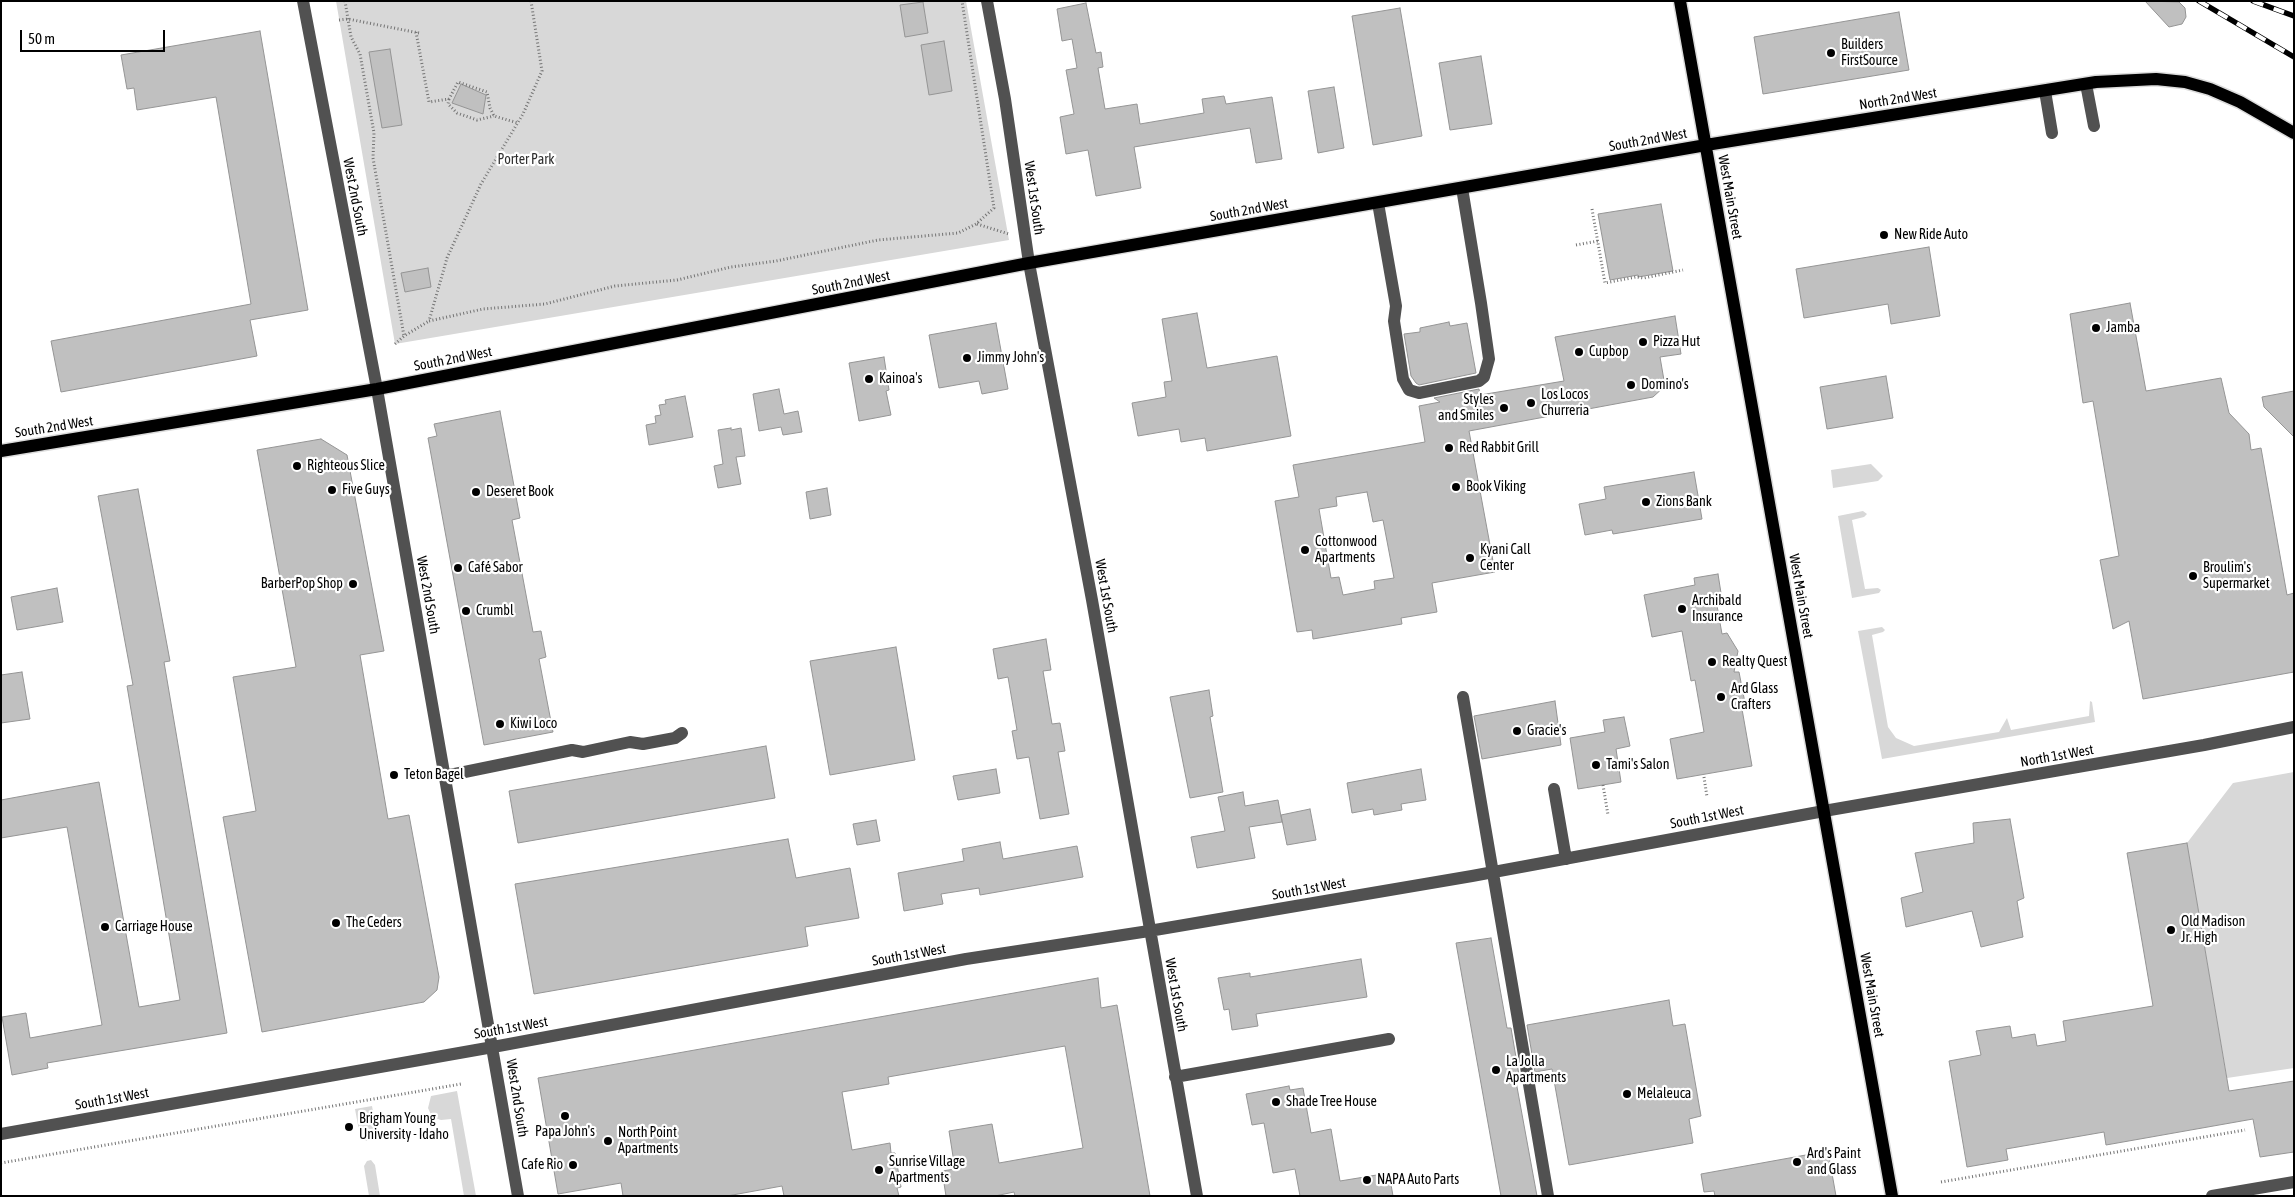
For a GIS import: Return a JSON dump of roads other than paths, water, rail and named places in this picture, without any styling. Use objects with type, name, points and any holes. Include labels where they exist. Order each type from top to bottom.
[{"type":"main road","name":"West Main Street","points":[[1680,1],[1892,1196]]},
{"type":"main road","name":"North 2nd West","points":[[1706,145],[2091,83],[2156,79],[2184,82],[2210,89],[2240,102],[2294,133]]},
{"type":"main road","name":"South 2nd West","points":[[1,450],[377,389],[1029,263],[1706,145]]},
{"type":"street","name":"West 2nd South","points":[[303,1],[377,389],[518,1196]]},
{"type":"street","name":"West 1st South","points":[[987,1],[1005,100],[1029,263],[1094,609],[1197,1196]]},
{"type":"street","points":[[2091,83],[2094,126]]},
{"type":"street","points":[[2045,91],[2052,133]]},
{"type":"street","points":[[1378,203],[1396,306],[1394,321],[1403,379],[1409,390],[1419,393],[1479,381],[1484,377],[1488,359],[1482,303],[1462,188]]},
{"type":"street","points":[[1463,697],[1548,1196]]},
{"type":"street","name":"North 1st West","points":[[1824,811],[2194,747],[2294,727]]},
{"type":"street","points":[[445,776],[572,750],[583,752],[630,742],[643,744],[675,738],[682,733]]},
{"type":"street","points":[[1554,789],[1566,859]]},
{"type":"street","name":"South 1st West","points":[[1,1134],[493,1047],[947,963],[1149,931],[1494,872],[1824,811]]},
{"type":"street","points":[[1175,1077],[1389,1039]]},
{"type":"street","points":[[2212,1196],[2294,1182]]},
{"type":"railway","points":[[2199,1],[2294,57]]},
{"type":"railway","points":[[2253,1],[2294,16]]},
{"type":"place","name":"Builders FirstSource","points":[[1831,53]]},
{"type":"place","name":"New Ride Auto","points":[[1884,235]]},
{"type":"place","name":"Jamba","points":[[2096,328]]},
{"type":"place","name":"Pizza Hut","points":[[1643,342]]},
{"type":"place","name":"Cupbop","points":[[1579,352]]},
{"type":"place","name":"Jimmy John's","points":[[967,358]]},
{"type":"place","name":"Kainoa's","points":[[869,379]]},
{"type":"place","name":"Domino's","points":[[1631,385]]},
{"type":"place","name":"Los Locos Churreria","points":[[1531,403]]},
{"type":"place","name":"Styles and Smiles","points":[[1504,408]]},
{"type":"place","name":"Red Rabbit Grill","points":[[1449,448]]},
{"type":"place","name":"Righteous Slice","points":[[297,466]]},
{"type":"place","name":"Book Viking","points":[[1456,487]]},
{"type":"place","name":"Five Guys","points":[[332,490]]},
{"type":"place","name":"Deseret Book","points":[[476,492]]},
{"type":"place","name":"Zions Bank","points":[[1646,502]]},
{"type":"place","name":"Cottonwood Apartments","points":[[1305,550]]},
{"type":"place","name":"Kyani Call Center","points":[[1470,558]]},
{"type":"place","name":"Café Sabor","points":[[458,568]]},
{"type":"place","name":"Broulim's Supermarket","points":[[2193,576]]},
{"type":"place","name":"BarberPop Shop","points":[[353,584]]},
{"type":"place","name":"Archibald Insurance","points":[[1682,609]]},
{"type":"place","name":"Crumbl","points":[[466,611]]},
{"type":"place","name":"Realty Quest","points":[[1712,662]]},
{"type":"place","name":"Ard Glass Crafters","points":[[1721,697]]},
{"type":"place","name":"Kiwi Loco","points":[[500,724]]},
{"type":"place","name":"Gracie's","points":[[1517,731]]},
{"type":"place","name":"Tami's Salon","points":[[1596,765]]},
{"type":"place","name":"Teton Bagel","points":[[394,775]]},
{"type":"place","name":"The Ceders","points":[[336,923]]},
{"type":"place","name":"Carriage House","points":[[105,927]]},
{"type":"place","name":"Old Madison Jr. High","points":[[2171,930]]},
{"type":"place","name":"La Jolla Apartments","points":[[1496,1070]]},
{"type":"place","name":"Melaleuca","points":[[1627,1094]]},
{"type":"place","name":"Shade Tree House","points":[[1276,1102]]},
{"type":"place","name":"Papa John's","points":[[565,1116]]},
{"type":"place","name":"Brigham Young University - Idaho","points":[[349,1127]]},
{"type":"place","name":"North Point Apartments","points":[[608,1141]]},
{"type":"place","name":"Ard's Paint and Glass","points":[[1797,1162]]},
{"type":"place","name":"Cafe Rio","points":[[573,1165]]},
{"type":"place","name":"Sunrise Village Apartments","points":[[879,1170]]},
{"type":"place","name":"NAPA Auto Parts","points":[[1367,1180]]},
{"type":"park label","name":"Porter Park","points":[[526,160]]}]
